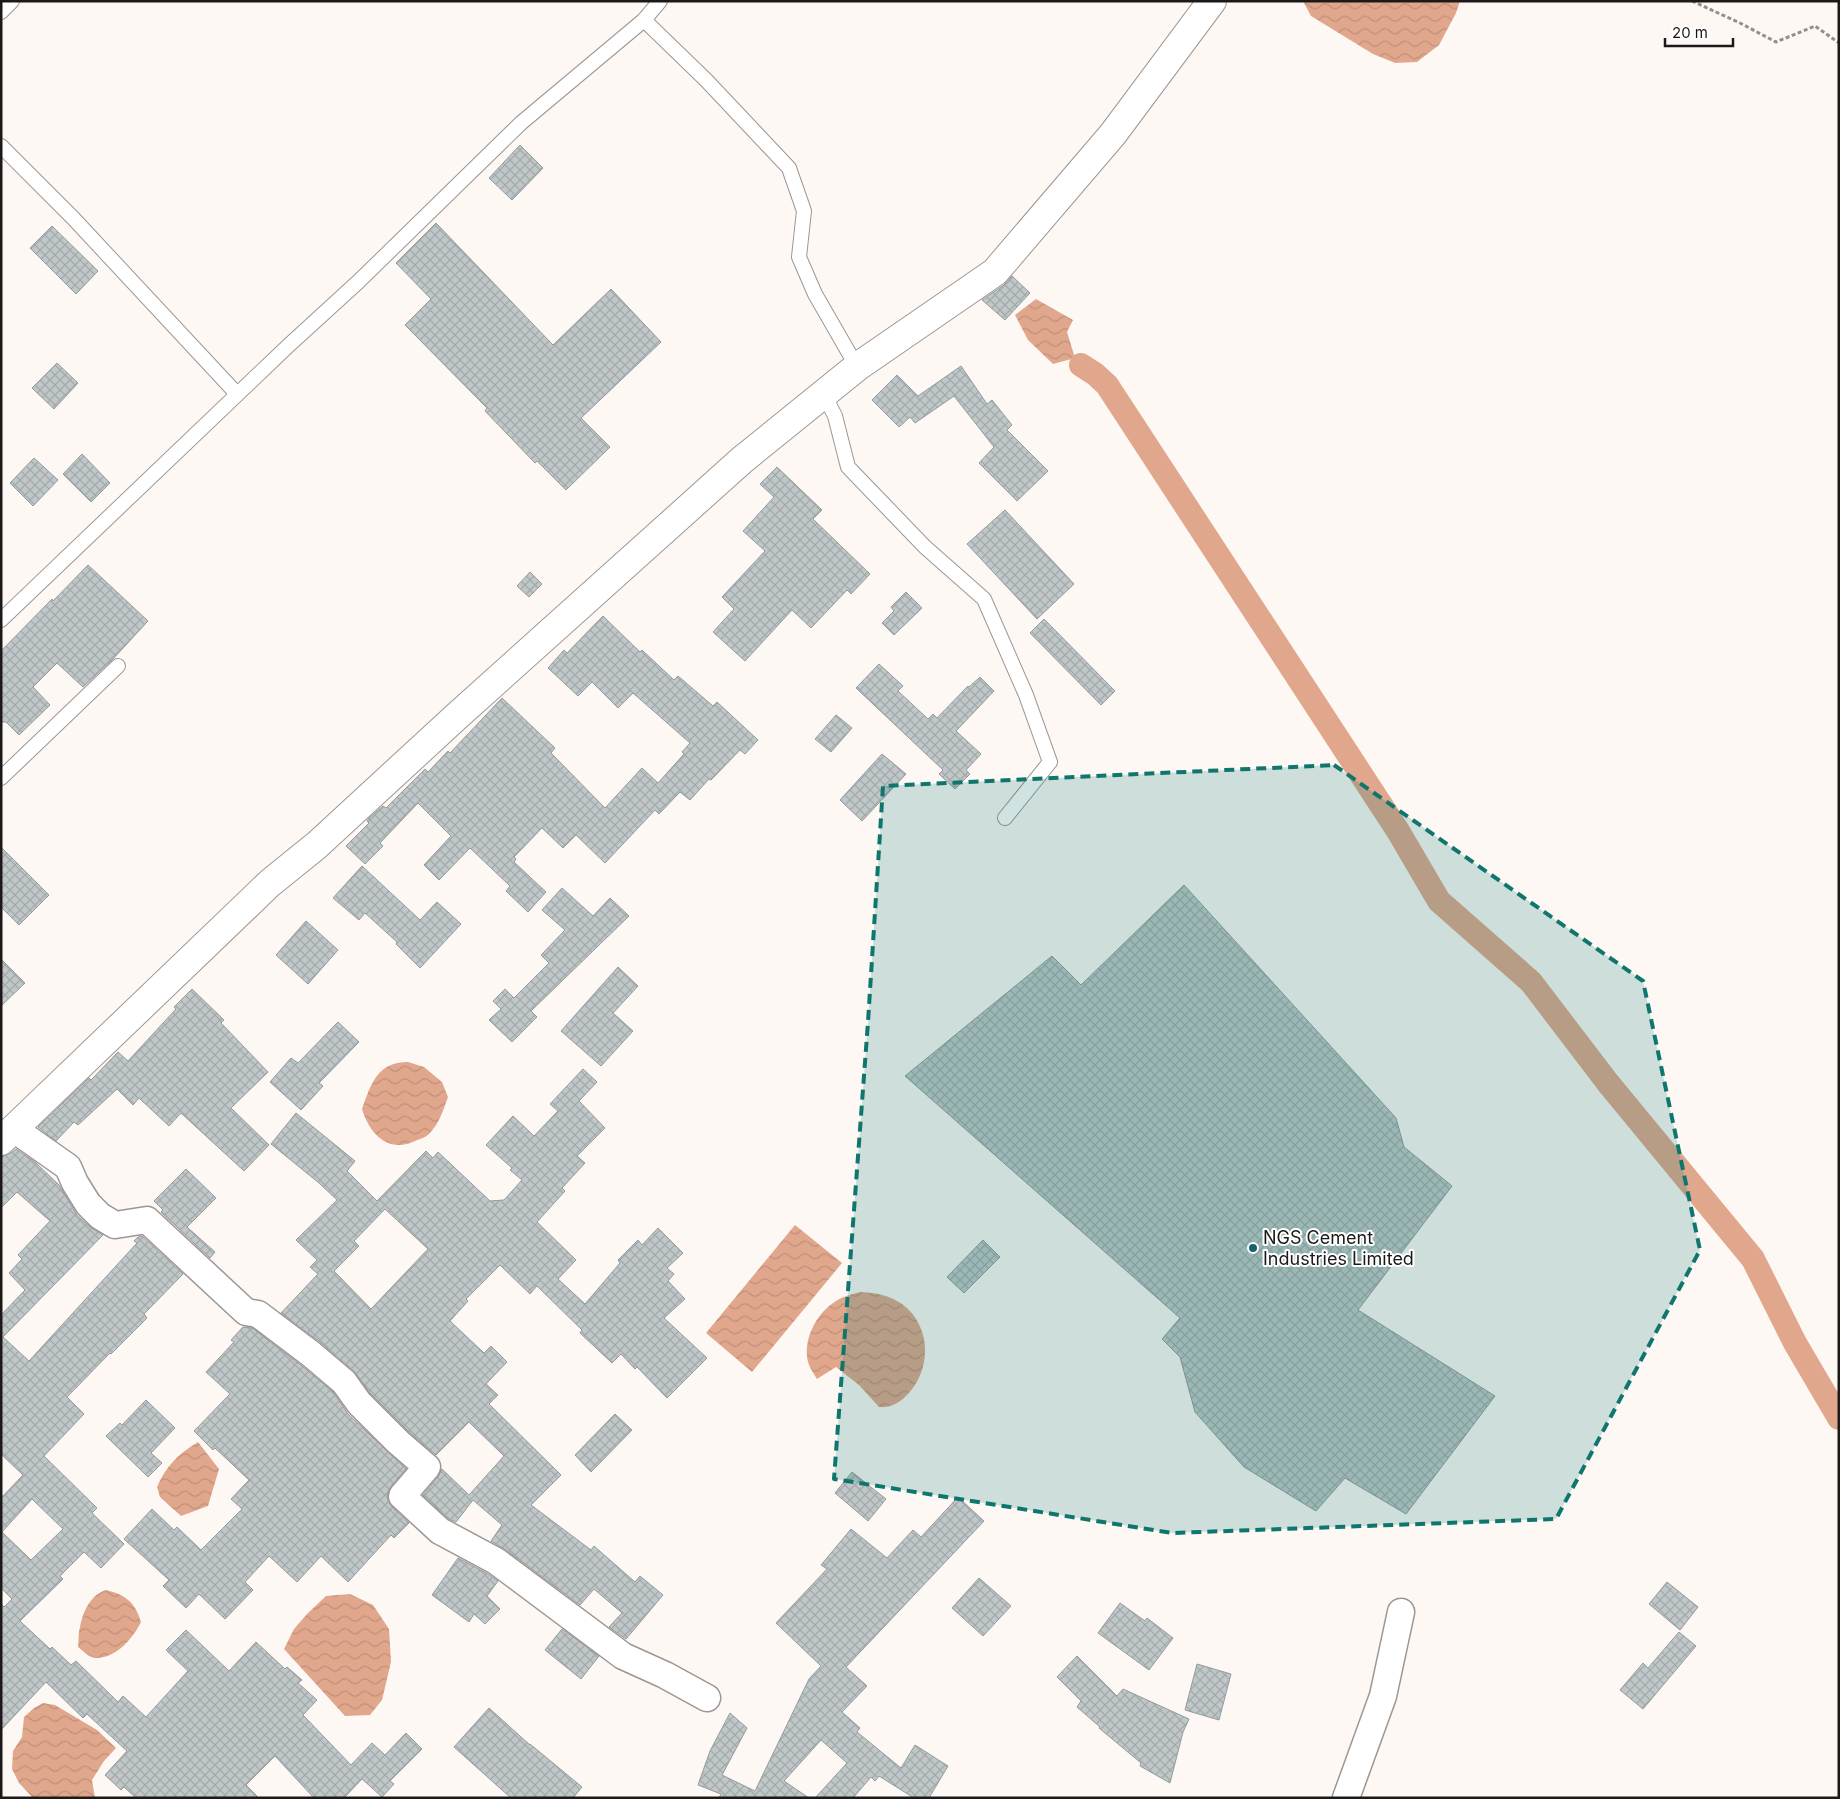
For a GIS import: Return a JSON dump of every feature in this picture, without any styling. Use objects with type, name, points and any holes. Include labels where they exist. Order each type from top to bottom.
[{"type":"street","points":[[707,1698],[665,1675],[623,1656],[496,1561],[440,1531],[402,1496],[427,1467],[398,1442],[359,1403],[344,1382],[258,1314],[246,1312],[147,1220],[115,1225],[100,1216],[88,1204],[68,1168],[8,1135],[270,883],[317,844],[742,460],[856,366],[995,272],[1113,134],[1212,1]]},
{"type":"street","points":[[1346,1798],[1382,1696],[1401,1612]]},
{"type":"lane","points":[[1,12],[12,1]]},
{"type":"lane","points":[[1,620],[358,282],[521,123],[644,20],[660,1]]},
{"type":"lane","points":[[644,20],[706,80],[789,168],[804,211],[799,257],[815,294],[856,366]]},
{"type":"lane","points":[[1,146],[74,219],[238,394]]},
{"type":"lane","points":[[824,394],[835,416],[848,467],[926,547],[984,599],[1026,695],[1050,762],[1005,818]]},
{"type":"lane","points":[[1,778],[118,666]]},
{"type":"path","points":[[1692,1],[1776,42],[1815,26],[1839,43]]},
{"type":"highlighted area","points":[[1334,765],[1643,981],[1700,1250],[1556,1519],[1172,1533],[834,1479],[868,1022],[883,786]]},
{"type":"water","points":[[1303,1],[1460,1],[1456,13],[1439,45],[1417,62],[1395,63],[1373,54],[1311,16]]},
{"type":"water","points":[[1036,299],[1073,320],[1067,332],[1075,358],[1053,364],[1028,340],[1015,315]]},
{"type":"water","points":[[408,1062],[424,1067],[442,1082],[448,1097],[438,1122],[429,1134],[405,1144],[396,1145],[381,1139],[375,1133],[369,1126],[362,1109],[372,1083],[382,1070],[397,1063]]},
{"type":"water","points":[[795,1225],[842,1263],[752,1372],[706,1333]]},
{"type":"water","points":[[861,1292],[882,1295],[902,1304],[912,1314],[924,1337],[924,1363],[920,1376],[904,1398],[896,1404],[889,1406],[879,1407],[859,1385],[836,1367],[817,1379],[809,1365],[807,1347],[812,1329],[817,1320],[836,1301],[848,1295]]},
{"type":"water","points":[[198,1442],[219,1469],[208,1506],[181,1516],[160,1497],[157,1487],[173,1461]]},
{"type":"water","points":[[106,1590],[119,1594],[129,1600],[136,1609],[141,1622],[133,1635],[117,1651],[110,1655],[95,1658],[78,1647],[79,1630],[88,1605],[100,1592]]},
{"type":"water","points":[[350,1594],[373,1605],[389,1629],[391,1662],[382,1700],[370,1715],[345,1716],[284,1649],[294,1629],[326,1596]]},
{"type":"water","points":[[43,1703],[55,1705],[97,1730],[116,1748],[104,1761],[92,1780],[95,1798],[33,1798],[19,1783],[12,1769],[13,1751],[22,1737],[24,1717]]},
{"type":"building","points":[[520,145],[543,168],[512,200],[489,178]]},
{"type":"building","points":[[436,223],[553,345],[611,289],[661,342],[581,418],[610,447],[566,490],[537,461],[535,463],[485,411],[487,408],[405,325],[431,299],[396,263]]},
{"type":"building","points":[[52,226],[98,271],[76,294],[30,248]]},
{"type":"building","points":[[1012,276],[1030,293],[1005,320],[982,300],[1004,285]]},
{"type":"building","points":[[57,363],[78,383],[54,409],[32,388]]},
{"type":"building","points":[[961,366],[987,404],[992,400],[1012,425],[1007,430],[1048,471],[1017,501],[979,463],[994,447],[954,396],[915,423],[910,417],[899,427],[872,400],[897,375],[918,396]]},
{"type":"building","points":[[82,454],[110,483],[91,502],[63,474]]},
{"type":"building","points":[[34,458],[58,480],[33,506],[10,483]]},
{"type":"building","points":[[777,467],[822,510],[813,519],[870,574],[851,594],[847,590],[811,628],[792,610],[745,661],[713,632],[734,609],[722,597],[765,551],[743,531],[774,497],[760,484]]},
{"type":"building","points":[[1005,510],[1074,584],[1037,619],[967,544]]},
{"type":"building","points":[[88,565],[148,621],[113,659],[83,687],[57,663],[33,687],[50,705],[19,735],[6,722],[1,722],[1,651]]},
{"type":"building","points":[[530,572],[542,584],[529,597],[517,586]]},
{"type":"building","points":[[906,592],[922,608],[894,635],[882,623],[894,611],[891,607]]},
{"type":"building","points":[[603,616],[640,652],[642,650],[674,680],[678,676],[713,706],[717,702],[758,740],[745,754],[740,750],[690,800],[680,792],[659,814],[655,810],[605,863],[576,835],[563,848],[542,828],[514,857],[516,859],[514,862],[546,892],[528,912],[506,891],[510,886],[470,848],[439,880],[424,865],[451,836],[418,803],[380,843],[383,846],[365,864],[346,846],[369,823],[367,821],[369,818],[383,806],[386,808],[425,769],[428,772],[448,751],[450,753],[502,698],[555,748],[551,753],[605,808],[642,768],[658,783],[684,754],[682,752],[690,743],[633,693],[618,708],[592,682],[578,696],[548,668],[564,650],[567,653]]},
{"type":"building","points":[[1044,619],[1115,691],[1101,705],[1030,633]]},
{"type":"building","points":[[879,664],[903,686],[898,691],[928,719],[933,714],[937,718],[968,686],[980,677],[994,691],[956,731],[981,754],[966,770],[970,774],[955,789],[939,774],[943,770],[856,688]]},
{"type":"building","points":[[836,715],[852,728],[831,752],[815,739]]},
{"type":"building","points":[[882,754],[906,774],[862,821],[840,800]]},
{"type":"building","points":[[1,847],[49,895],[19,925],[1,907]]},
{"type":"building","points":[[362,866],[420,920],[437,902],[461,924],[420,968],[396,944],[397,942],[365,913],[359,920],[333,898]]},
{"type":"building","name":"NGS Cement Industries Limited","points":[[1184,885],[1396,1118],[1404,1147],[1452,1186],[1358,1310],[1495,1396],[1406,1514],[1345,1478],[1316,1511],[1244,1467],[1195,1412],[1180,1357],[1162,1339],[1180,1318],[905,1076],[1052,956],[1081,985]]},
{"type":"building","points":[[562,888],[593,916],[610,898],[629,916],[531,1011],[537,1017],[512,1042],[489,1020],[501,1009],[493,1001],[505,989],[514,998],[549,963],[541,955],[565,930],[542,910]]},
{"type":"building","points":[[306,921],[338,950],[308,984],[276,955]]},
{"type":"building","points":[[1,959],[25,983],[1,1006]]},
{"type":"building","points":[[618,967],[638,986],[613,1013],[633,1031],[601,1066],[561,1031]]},
{"type":"building","points":[[192,989],[224,1020],[221,1023],[268,1072],[231,1108],[269,1145],[244,1171],[181,1113],[169,1126],[139,1098],[133,1105],[117,1089],[78,1125],[74,1122],[56,1141],[38,1127],[89,1078],[91,1080],[118,1052],[128,1061]]},
{"type":"building","points":[[338,1022],[359,1042],[319,1083],[323,1086],[301,1110],[270,1082],[291,1058],[298,1063]]},
{"type":"building","points":[[583,1069],[597,1082],[579,1101],[605,1128],[577,1156],[585,1163],[562,1188],[565,1191],[537,1222],[576,1260],[558,1279],[585,1304],[620,1263],[618,1260],[638,1240],[642,1245],[658,1228],[683,1253],[667,1268],[674,1274],[668,1281],[685,1299],[664,1318],[707,1358],[667,1398],[637,1367],[635,1369],[621,1354],[612,1363],[580,1333],[582,1330],[537,1286],[530,1294],[500,1265],[466,1299],[468,1301],[450,1321],[484,1353],[491,1346],[507,1362],[486,1384],[498,1395],[489,1404],[561,1475],[531,1505],[591,1550],[594,1546],[635,1582],[640,1576],[663,1595],[626,1639],[609,1627],[622,1613],[594,1589],[580,1605],[505,1549],[491,1541],[502,1525],[473,1500],[456,1522],[449,1519],[423,1495],[442,1469],[469,1495],[504,1456],[469,1422],[436,1455],[408,1431],[370,1393],[354,1371],[320,1342],[281,1313],[318,1274],[310,1267],[317,1260],[296,1240],[337,1200],[271,1144],[296,1113],[355,1161],[347,1171],[377,1201],[426,1151],[433,1158],[438,1152],[490,1201],[504,1200],[522,1180],[510,1170],[512,1168],[486,1145],[513,1116],[534,1136],[558,1111],[550,1104]],"holes":[[[385,1209],[428,1249],[371,1309],[334,1271],[359,1246],[354,1241]]]},
{"type":"building","points":[[16,1149],[35,1162],[59,1185],[77,1215],[90,1227],[103,1235],[3,1337],[29,1361],[137,1243],[134,1241],[138,1237],[142,1236],[183,1274],[144,1314],[147,1318],[67,1397],[84,1414],[44,1456],[97,1508],[92,1513],[124,1544],[101,1568],[84,1552],[60,1576],[63,1579],[20,1621],[50,1649],[52,1647],[71,1665],[76,1661],[118,1702],[123,1696],[146,1717],[188,1671],[166,1650],[186,1630],[229,1671],[256,1642],[285,1669],[287,1667],[302,1680],[298,1683],[317,1700],[303,1715],[351,1765],[372,1743],[385,1755],[406,1733],[422,1749],[390,1781],[394,1784],[382,1797],[362,1779],[344,1798],[314,1798],[275,1756],[246,1785],[259,1798],[136,1798],[124,1787],[121,1790],[105,1775],[127,1751],[87,1714],[83,1718],[46,1682],[1,1730],[1,1604],[4,1607],[12,1599],[1,1588],[1,1498],[23,1475],[1,1454],[1,1315],[25,1290],[9,1273],[22,1259],[18,1255],[50,1221],[17,1192],[1,1208],[1,1157]],"holes":[[[32,1499],[63,1529],[31,1560],[2,1532]]]},
{"type":"building","points":[[186,1169],[216,1198],[187,1227],[215,1252],[210,1258],[161,1212],[163,1210],[154,1201]]},
{"type":"building","points":[[983,1240],[1000,1257],[964,1293],[947,1277]]},
{"type":"building","points":[[243,1327],[252,1328],[333,1392],[348,1414],[406,1469],[391,1486],[387,1494],[388,1501],[392,1507],[409,1523],[394,1538],[391,1535],[348,1582],[321,1556],[297,1582],[269,1556],[245,1582],[253,1590],[225,1619],[199,1594],[186,1608],[163,1586],[169,1580],[124,1539],[152,1509],[174,1530],[177,1527],[201,1550],[242,1509],[231,1499],[249,1480],[215,1448],[213,1450],[194,1431],[230,1394],[206,1372],[234,1342],[231,1340]]},
{"type":"building","points":[[146,1400],[175,1428],[151,1453],[162,1463],[148,1477],[106,1436],[120,1423],[122,1425]]},
{"type":"building","points":[[615,1414],[632,1430],[591,1472],[575,1455]]},
{"type":"building","points":[[852,1472],[886,1499],[868,1521],[835,1493]]},
{"type":"building","points":[[958,1497],[984,1521],[846,1667],[867,1686],[842,1712],[860,1728],[857,1732],[901,1768],[915,1745],[948,1766],[929,1798],[914,1798],[879,1776],[875,1781],[871,1777],[853,1798],[815,1798],[847,1763],[821,1740],[784,1781],[809,1798],[719,1798],[721,1794],[698,1785],[710,1751],[730,1713],[747,1728],[722,1775],[755,1791],[809,1679],[821,1666],[776,1623],[827,1569],[821,1565],[851,1529],[887,1558],[913,1530],[921,1537]]},
{"type":"building","points":[[458,1558],[498,1581],[487,1596],[500,1609],[485,1624],[474,1614],[469,1622],[432,1595]]},
{"type":"building","points":[[979,1578],[1011,1606],[983,1636],[952,1608]]},
{"type":"building","points":[[1667,1582],[1698,1607],[1680,1630],[1649,1604]]},
{"type":"building","points":[[1120,1603],[1145,1621],[1147,1618],[1173,1638],[1149,1670],[1098,1633]]},
{"type":"building","points":[[562,1629],[599,1656],[581,1679],[545,1650]]},
{"type":"building","points":[[1679,1632],[1696,1646],[1643,1709],[1620,1690],[1643,1663],[1648,1668]]},
{"type":"building","points":[[1077,1656],[1117,1696],[1123,1689],[1189,1719],[1183,1732],[1170,1783],[1140,1766],[1141,1763],[1077,1707],[1081,1701],[1057,1677]]},
{"type":"building","points":[[1197,1664],[1231,1674],[1219,1720],[1185,1710]]},
{"type":"building","points":[[489,1708],[530,1745],[582,1787],[573,1798],[511,1798],[454,1747]]},
{"type":"waterway","points":[[1081,365],[1107,385],[1398,831],[1439,901],[1531,982],[1608,1083],[1753,1259],[1795,1343],[1839,1418]]},
{"type":"place","name":"NGS Cement Industries Limited","points":[[1253,1248]]}]
